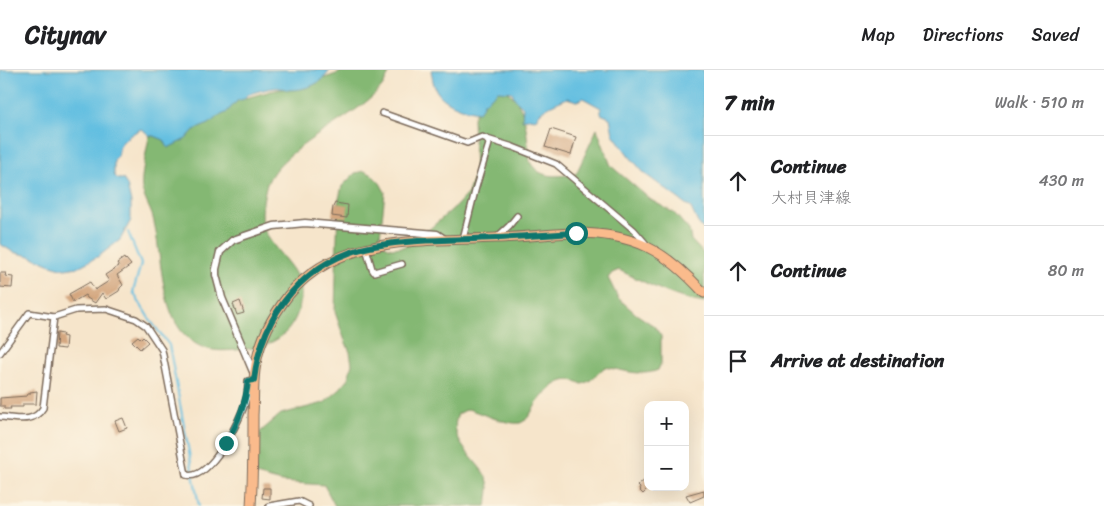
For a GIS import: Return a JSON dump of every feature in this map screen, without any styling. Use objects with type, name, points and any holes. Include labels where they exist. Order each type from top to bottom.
[{"type":"main road","points":[[251,506],[254,377],[260,347],[274,316],[295,288],[332,260],[366,248],[394,243],[599,233],[644,244],[677,266],[703,291]]},
{"type":"street","points":[[382,113],[467,143],[482,137],[556,164],[634,230],[649,247]]},
{"type":"street","points":[[463,239],[489,144],[487,139]]},
{"type":"street","points":[[496,238],[509,226],[516,216]]},
{"type":"street","points":[[0,353],[29,313],[54,317],[76,310],[106,309],[136,319],[146,326],[162,350],[186,475],[191,477],[199,474],[226,443],[247,399],[248,381],[254,377],[222,298],[216,275],[220,252],[233,240],[274,226],[305,223],[437,234],[446,240]]},
{"type":"street","points":[[366,248],[374,272],[402,264]]},
{"type":"street","points":[[0,417],[29,419],[39,415],[43,408],[54,317]]},
{"type":"street","points":[[268,506],[299,501],[309,506]]},
{"type":"green space","points":[[343,70],[391,70],[382,87],[370,99],[302,145],[287,158],[275,171],[267,184],[264,194],[262,213],[264,229],[269,239],[296,275],[300,285],[299,308],[291,326],[275,340],[263,346],[249,349],[214,350],[195,344],[176,324],[171,311],[163,281],[154,222],[142,190],[149,137],[163,125],[213,107],[271,91],[308,84]]},
{"type":"green space","points":[[500,89],[509,93],[521,109],[530,162],[539,172],[550,176],[576,174],[597,129],[611,166],[651,200],[674,213],[689,230],[691,240],[704,254],[704,303],[671,294],[619,270],[612,273],[608,278],[618,298],[636,314],[654,326],[661,336],[661,363],[658,370],[639,373],[605,367],[586,383],[582,384],[569,380],[563,381],[546,392],[528,417],[520,423],[501,421],[468,409],[458,414],[455,424],[456,433],[488,482],[489,492],[486,506],[335,506],[324,485],[282,482],[256,475],[255,448],[260,432],[281,414],[324,403],[348,379],[352,364],[350,352],[335,312],[338,203],[342,186],[355,173],[364,171],[371,174],[380,183],[385,192],[380,237],[382,244],[391,248],[403,247],[425,233],[468,193],[475,172],[473,118],[479,104]]},
{"type":"water","points":[[0,70],[330,70],[323,79],[301,89],[276,88],[247,95],[244,99],[237,101],[226,113],[217,117],[209,124],[194,130],[186,139],[168,148],[164,140],[150,136],[142,129],[130,136],[121,144],[117,157],[114,160],[114,175],[118,179],[123,179],[127,185],[131,203],[131,220],[120,240],[99,256],[78,267],[65,269],[13,252],[0,244]]},
{"type":"water","points":[[431,70],[704,70],[704,230],[698,223],[691,208],[645,174],[629,156],[613,134],[610,118],[601,114],[601,108],[583,98],[577,101],[567,98],[545,109],[536,119],[522,120],[523,107],[515,99],[512,92],[498,91],[483,104],[478,112],[472,111],[460,108],[439,95],[434,85]]},
{"type":"building","points":[[551,129],[576,137],[571,155],[545,147]]},
{"type":"building","points":[[335,203],[348,205],[347,218],[332,216]]},
{"type":"building","points":[[124,258],[131,265],[117,275],[123,285],[119,291],[106,299],[102,293],[95,303],[85,295],[73,302],[69,294],[90,282],[95,290],[109,281],[105,275],[119,266],[117,263]]},
{"type":"building","points":[[0,273],[6,273],[5,276],[13,277],[12,288],[0,287]]},
{"type":"building","points":[[240,301],[244,313],[237,315],[233,304]]},
{"type":"building","points":[[57,333],[63,334],[62,336],[66,337],[65,349],[56,348]]},
{"type":"building","points":[[138,336],[141,339],[143,337],[148,342],[140,349],[132,341]]},
{"type":"building","points":[[37,391],[36,404],[23,404],[23,407],[10,407],[11,409],[4,409],[4,406],[0,406],[0,398],[27,396],[30,392]]},
{"type":"building","points":[[123,418],[127,428],[119,431],[115,421]]},
{"type":"building","points":[[644,481],[644,491],[646,491],[643,494],[639,490],[638,486]]},
{"type":"building","points":[[263,488],[270,488],[270,499],[262,498]]},
{"type":"building","points":[[704,490],[704,496],[690,502],[686,495]]},
{"type":"waterway","points":[[128,232],[141,264],[133,292],[150,320],[169,345],[199,506]]},
{"type":"route","points":[[226,443],[232,434],[247,399],[248,381],[254,380],[260,347],[274,316],[284,300],[295,288],[332,260],[373,246],[394,243],[576,233]]}]
